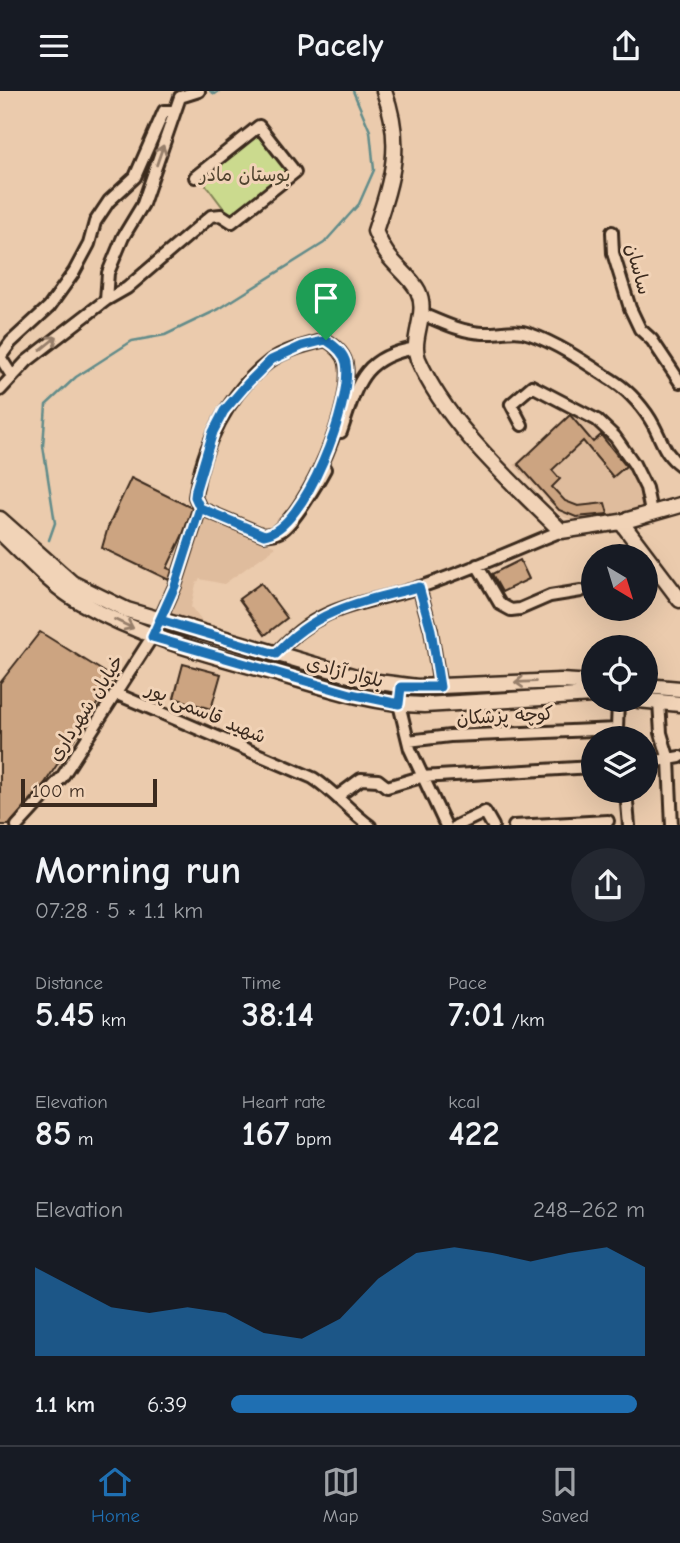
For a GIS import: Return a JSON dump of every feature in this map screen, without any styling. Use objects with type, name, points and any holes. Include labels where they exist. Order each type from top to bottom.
[{"type":"main road","points":[[384,91],[395,128],[393,175],[374,231],[386,253],[419,292],[422,314],[417,357],[441,401],[495,464],[561,531],[621,522],[680,505]]},
{"type":"main road","name":"بلوار آزادی","points":[[0,519],[79,601],[152,637],[351,694],[399,704],[581,696]]},
{"type":"main road","points":[[621,522],[680,600]]},
{"type":"main road","name":"بلوار آزادی","points":[[0,532],[68,587],[127,610],[370,681],[401,687],[581,682]]},
{"type":"main road","points":[[399,704],[401,687]]},
{"type":"main road","points":[[658,687],[680,689]]},
{"type":"main road","points":[[659,702],[680,704]]},
{"type":"street","points":[[106,300],[108,273],[123,237],[143,204],[175,111],[177,94],[198,91]]},
{"type":"street","points":[[12,376],[0,357],[11,342],[28,328],[55,298],[89,244],[95,222],[109,201],[135,177],[164,111],[175,111]]},
{"type":"street","points":[[0,390],[12,376],[86,314],[127,288],[211,216],[221,215],[232,222],[295,172],[259,126],[195,177]]},
{"type":"street","name":"ساسان","points":[[612,232],[614,253],[630,308],[640,329],[652,340],[680,382]]},
{"type":"street","points":[[422,314],[454,328],[484,333],[507,329],[530,334],[565,352],[617,383],[636,401],[653,425],[671,459],[680,465]]},
{"type":"street","name":"خیابان شهرداری","points":[[16,825],[62,777],[152,637],[175,586],[200,508],[195,497],[196,489],[213,432],[224,411],[271,360],[302,346],[326,340],[335,345],[346,361],[346,381],[331,446],[309,488],[280,531]]},
{"type":"street","points":[[332,457],[351,401],[367,368],[386,356],[416,348]]},
{"type":"street","points":[[522,425],[510,404],[532,386],[597,420],[615,437],[634,464],[646,488],[651,512]]},
{"type":"street","points":[[200,508],[264,535],[280,531],[325,469]]},
{"type":"street","points":[[276,654],[290,638],[341,606],[419,587],[561,531]]},
{"type":"street","points":[[477,565],[500,604],[511,610],[550,597],[581,591]]},
{"type":"street","points":[[419,587],[431,630],[440,687]]},
{"type":"street","name":"شهید قاسمی پور","points":[[117,694],[313,778],[370,825]]},
{"type":"street","points":[[659,702],[661,733],[674,758],[673,825]]},
{"type":"street","points":[[399,704],[421,777],[446,825]]},
{"type":"street","name":"کوچه پزشکان","points":[[408,741],[450,736],[617,729],[618,712]]},
{"type":"street","points":[[338,796],[360,779],[378,780],[387,787],[421,777],[581,768]]},
{"type":"street","points":[[627,803],[629,825]]},
{"type":"street","points":[[456,825],[485,812],[494,825]]},
{"type":"street","points":[[514,825],[608,821]]},
{"type":"shaded area","points":[[573,412],[585,415],[622,452],[637,476],[646,508],[579,523],[562,516],[514,465]]},
{"type":"shaded area","points":[[206,516],[276,547],[224,584],[200,579],[196,584],[191,607],[207,628],[166,614]]},
{"type":"green space","name":"بوستان مادر","points":[[258,132],[290,172],[231,218],[200,177]]},
{"type":"building","points":[[570,415],[593,442],[601,435],[626,466],[613,477],[583,441],[552,470],[560,479],[552,487],[565,501],[578,506],[605,503],[608,514],[576,517],[559,510],[518,464]]},
{"type":"building","points":[[131,478],[192,508],[167,568],[172,570],[169,580],[102,548],[108,527]]},
{"type":"building","points":[[520,560],[529,579],[502,592],[492,574]]},
{"type":"building","points":[[261,583],[287,618],[265,635],[239,599]]},
{"type":"building","points":[[40,632],[114,678],[45,783],[9,825],[0,825],[0,683]]},
{"type":"building","points":[[183,664],[221,674],[211,709],[174,698]]},
{"type":"waterway","points":[[210,91],[215,94],[219,91]]},
{"type":"waterway","points":[[49,540],[55,523],[43,446],[46,405],[76,377],[132,341],[165,335],[219,309],[324,243],[359,204],[374,170],[370,131],[353,91]]},
{"type":"route","points":[[326,340],[302,346],[271,360],[224,411],[213,432],[196,489],[195,497],[200,508],[175,586],[152,637],[351,694],[399,704],[401,687],[440,687],[431,630],[419,587],[341,606],[290,638],[276,654],[160,620],[175,586],[200,508],[264,535],[270,534],[280,530],[286,523],[309,488],[331,446],[346,381],[346,361],[335,345],[326,340]]}]
